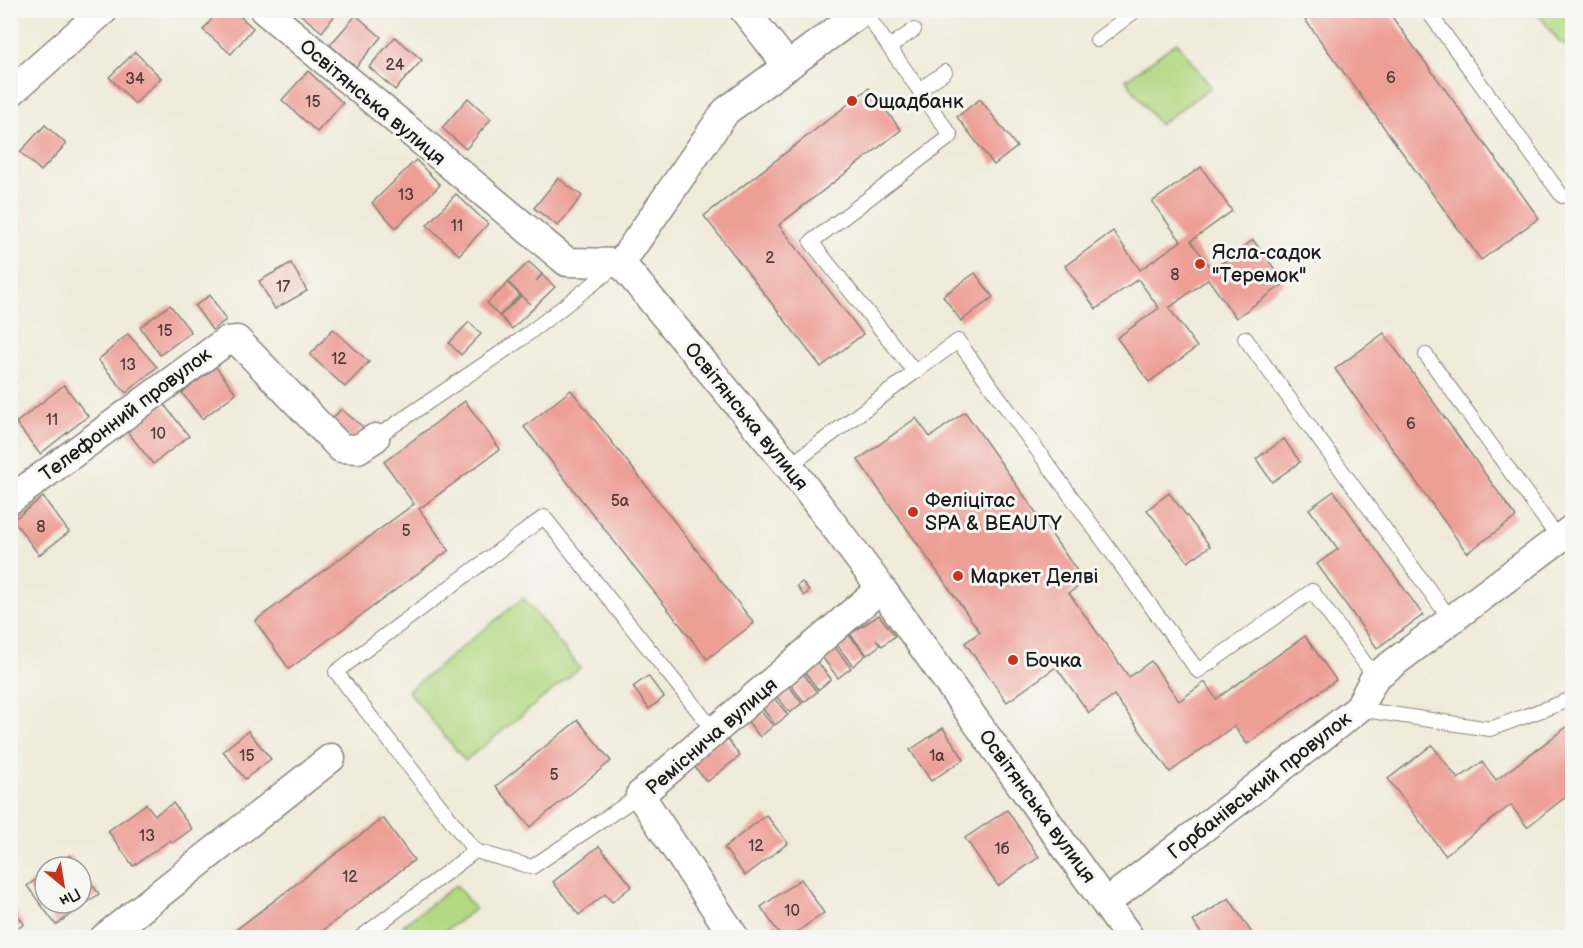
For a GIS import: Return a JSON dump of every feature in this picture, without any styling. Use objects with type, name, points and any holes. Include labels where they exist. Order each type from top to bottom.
[{"type":"street","points":[[10,93],[104,10]]},
{"type":"street","name":"Освітянська вулиця","points":[[264,10],[567,262],[621,263],[789,466],[881,588],[1107,902],[1130,938]]},
{"type":"street","points":[[744,10],[788,66]]},
{"type":"street","points":[[621,263],[726,111],[864,11]]},
{"type":"street","name":"Телефонний провулок","points":[[10,500],[225,340],[237,340],[341,448],[358,449],[375,438]]},
{"type":"street","name":"Горбанівський провулок","points":[[1107,902],[1358,709],[1375,677],[1566,534]]},
{"type":"street","name":"Реміснича вулиця","points":[[735,938],[640,795],[881,588]]},
{"type":"street","points":[[104,938],[331,758]]},
{"type":"lane","points":[[1096,40],[1136,10]]},
{"type":"lane","points":[[1427,10],[1562,196]]},
{"type":"lane","points":[[864,11],[951,136],[811,242],[915,372]]},
{"type":"lane","points":[[889,48],[914,30]]},
{"type":"lane","points":[[919,90],[945,72]]},
{"type":"lane","points":[[375,438],[520,340],[621,263]]},
{"type":"lane","points":[[1245,338],[1451,620]]},
{"type":"lane","points":[[789,466],[958,341],[1198,671],[1312,591],[1375,677]]},
{"type":"lane","points":[[1426,355],[1566,534]]},
{"type":"lane","points":[[640,795],[531,867],[475,851],[336,672],[544,517],[714,732]]},
{"type":"lane","points":[[1358,709],[1490,729],[1572,699]]},
{"type":"lane","points":[[360,938],[475,851]]},
{"type":"green space","points":[[1536,11],[1572,11],[1572,48],[1559,42]]},
{"type":"green space","points":[[1177,42],[1211,87],[1159,125],[1126,80]]},
{"type":"green space","points":[[523,598],[580,668],[465,761],[408,691]]},
{"type":"green space","points":[[456,885],[475,909],[437,937],[413,937],[403,925]]},
{"type":"building","points":[[176,10],[189,10],[184,17]]},
{"type":"building","points":[[219,10],[233,10],[253,28],[231,54],[203,30]]},
{"type":"building","points":[[295,10],[339,10],[322,32]]},
{"type":"building","points":[[1050,10],[1064,10],[1055,17]]},
{"type":"building","points":[[1298,10],[1387,10],[1539,218],[1481,260]]},
{"type":"building","points":[[356,15],[381,37],[356,67],[330,45]]},
{"type":"building","points":[[395,37],[422,60],[395,90],[369,67]]},
{"type":"building","points":[[135,52],[161,78],[135,104],[109,77]]},
{"type":"building","points":[[308,71],[343,103],[317,132],[282,100]]},
{"type":"building","points":[[869,88],[901,130],[779,225],[863,334],[821,367],[704,216]]},
{"type":"building","points":[[468,98],[491,119],[466,149],[442,128]]},
{"type":"building","points":[[980,99],[1017,147],[994,165],[957,117]]},
{"type":"building","points":[[45,125],[66,144],[41,171],[20,152]]},
{"type":"building","points":[[416,160],[440,185],[396,228],[372,203]]},
{"type":"building","points":[[1201,167],[1232,211],[1191,241],[1212,270],[1253,240],[1285,283],[1236,318],[1208,279],[1169,308],[1197,347],[1149,382],[1117,338],[1159,308],[1138,279],[1096,309],[1065,266],[1113,231],[1140,270],[1181,241],[1152,202]]},
{"type":"building","points":[[558,178],[582,196],[558,226],[534,208]]},
{"type":"building","points":[[456,194],[488,224],[459,255],[427,225]]},
{"type":"building","points":[[529,262],[542,274],[536,281],[542,275],[555,287],[512,329],[500,316],[521,296],[530,304],[508,282]]},
{"type":"building","points":[[291,263],[307,291],[275,309],[259,281]]},
{"type":"building","points":[[975,273],[993,297],[961,321],[943,296]]},
{"type":"building","points":[[508,283],[520,295],[499,316],[487,303]]},
{"type":"building","points":[[210,295],[226,320],[212,330],[195,306]]},
{"type":"building","points":[[170,305],[191,332],[160,355],[140,327]]},
{"type":"building","points":[[469,322],[481,334],[461,355],[449,343]]},
{"type":"building","points":[[333,329],[369,362],[345,387],[310,355]]},
{"type":"building","points":[[1384,333],[1516,517],[1467,553],[1335,369]]},
{"type":"building","points":[[128,334],[157,367],[126,393],[98,360]]},
{"type":"building","points":[[216,367],[236,393],[202,419],[182,393]]},
{"type":"building","points":[[64,385],[88,416],[40,454],[16,423]]},
{"type":"building","points":[[571,390],[754,623],[707,659],[524,427]]},
{"type":"building","points":[[465,401],[500,449],[419,509],[449,550],[289,669],[255,621],[414,504],[384,462]]},
{"type":"building","points":[[162,402],[189,436],[153,464],[127,431]]},
{"type":"building","points":[[341,409],[363,427],[352,441],[330,422]]},
{"type":"building","points":[[965,412],[1085,582],[1069,593],[1129,677],[1151,661],[1179,701],[1205,682],[1216,699],[1305,636],[1336,680],[1247,744],[1234,726],[1170,772],[1114,695],[1089,713],[1056,667],[1007,702],[965,643],[980,632],[858,460],[916,418],[930,437]]},
{"type":"building","points":[[1284,439],[1300,462],[1272,482],[1256,459]]},
{"type":"building","points":[[1334,491],[1423,615],[1377,648],[1317,564],[1338,549],[1309,509]]},
{"type":"building","points":[[1169,493],[1210,546],[1188,562],[1147,510]]},
{"type":"building","points":[[43,497],[69,532],[39,555],[13,520]]},
{"type":"building","points":[[802,582],[809,591],[804,596],[797,586]]},
{"type":"building","points":[[879,615],[895,636],[882,646],[876,639],[880,645],[867,655],[850,634]]},
{"type":"building","points":[[849,635],[866,655],[853,666],[837,645]]},
{"type":"building","points":[[835,647],[851,668],[838,678],[822,657]]},
{"type":"building","points":[[815,659],[831,679],[818,690],[802,668]]},
{"type":"building","points":[[801,671],[817,692],[804,702],[788,681]]},
{"type":"building","points":[[648,676],[664,697],[649,709],[633,687]]},
{"type":"building","points":[[786,682],[802,703],[790,713],[773,692]]},
{"type":"building","points":[[771,694],[788,715],[775,725],[759,704]]},
{"type":"building","points":[[756,706],[773,726],[760,737],[743,715]]},
{"type":"building","points":[[578,720],[611,761],[530,827],[496,786]]},
{"type":"building","points":[[1572,723],[1572,792],[1527,827],[1511,805],[1445,855],[1388,779],[1432,745],[1458,779],[1482,762],[1496,780]]},
{"type":"building","points":[[943,728],[964,759],[931,781],[910,750]]},
{"type":"building","points":[[248,731],[271,759],[245,779],[223,751]]},
{"type":"building","points":[[724,735],[740,756],[707,782],[690,761]]},
{"type":"building","points":[[173,803],[192,829],[172,843],[170,840],[133,866],[108,831],[146,804],[155,815]]},
{"type":"building","points":[[1007,810],[1039,857],[998,886],[965,838]]},
{"type":"building","points":[[766,815],[788,843],[745,876],[724,848]]},
{"type":"building","points":[[383,818],[414,860],[313,938],[225,938]]},
{"type":"building","points":[[599,846],[632,886],[612,902],[605,894],[579,915],[553,882]]},
{"type":"building","points":[[801,879],[824,913],[788,938],[782,938],[761,907]]},
{"type":"building","points":[[33,882],[33,894],[27,886]]},
{"type":"building","points":[[93,886],[99,894],[93,898]]},
{"type":"building","points":[[1229,898],[1255,938],[1204,938],[1193,921]]},
{"type":"building","points":[[10,904],[24,924],[10,934]]},
{"type":"building","points":[[49,915],[70,915],[56,925]]},
{"type":"place","name":"Ощадбанк","points":[[852,101]]},
{"type":"place","name":"Ясла-садок \"Теремок\"","points":[[1200,264]]},
{"type":"place","name":"Феліцітас SPA & BEAUTY","points":[[913,512]]},
{"type":"place","name":"Маркет Делві","points":[[958,576]]},
{"type":"place","name":"Бочка","points":[[1013,660]]}]
